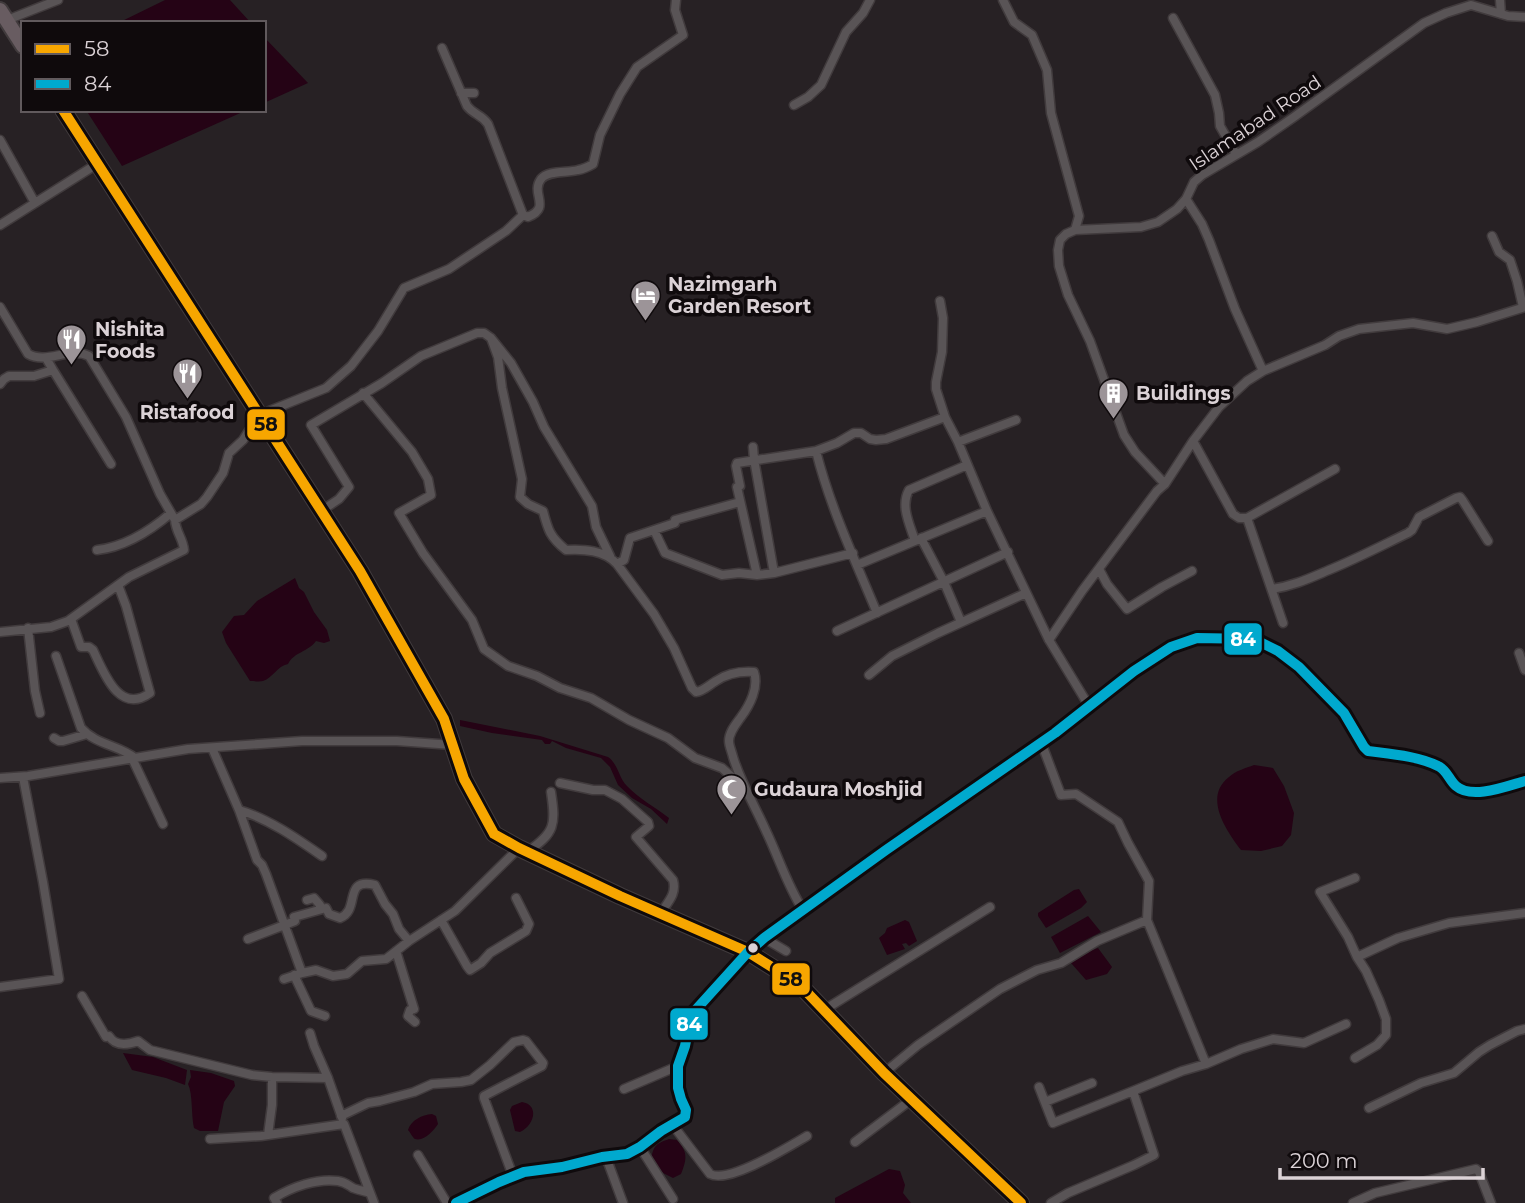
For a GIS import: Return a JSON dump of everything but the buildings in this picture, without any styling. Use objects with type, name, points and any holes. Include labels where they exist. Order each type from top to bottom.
[{"type":"highway","points":[[3,15],[21,43]]},
{"type":"highway","points":[[64,112],[360,571],[444,719],[464,779],[494,834],[660,914],[748,952],[799,984],[884,1073],[1021,1203]]},
{"type":"street","points":[[3,15],[58,0]]},
{"type":"street","points":[[523,215],[528,217],[537,213],[540,207],[538,183],[542,177],[556,172],[575,171],[593,164],[600,135],[637,67],[683,35],[675,10],[676,0]]},
{"type":"street","points":[[794,106],[821,85],[846,32],[863,13],[870,0]]},
{"type":"street","points":[[1003,0],[1014,22],[1032,35],[1047,69],[1051,113],[1079,216],[1075,230],[1060,240],[1058,250],[1059,266],[1068,295],[1090,341],[1124,435],[1135,452],[1165,484]]},
{"type":"street","points":[[1500,0],[1501,14]]},
{"type":"street","name":"Islamabad Road","points":[[1075,230],[1141,227],[1158,222],[1186,200],[1194,182],[1202,175],[1294,117],[1424,23],[1471,5],[1508,16],[1525,17]]},
{"type":"street","points":[[1173,18],[1215,95],[1220,126],[1236,155]]},
{"type":"street","points":[[442,48],[467,106],[472,113],[482,116],[488,124],[523,215]]},
{"type":"street","points":[[461,93],[474,93]]},
{"type":"street","points":[[0,140],[35,203]]},
{"type":"street","points":[[0,225],[97,164]]},
{"type":"street","points":[[1186,200],[1202,224],[1263,371]]},
{"type":"street","points":[[97,550],[143,534],[173,516],[201,504],[223,473],[229,453],[243,440],[259,415],[326,388],[351,366],[378,331],[404,288],[449,269],[506,231],[523,215]]},
{"type":"street","points":[[1049,640],[1157,491],[1165,484],[1193,441],[1219,407],[1247,381],[1263,371],[1359,329],[1413,323],[1447,329],[1524,307],[1510,260],[1499,252],[1492,236]]},
{"type":"street","points":[[940,301],[943,318],[942,352],[936,389],[945,417],[1049,640],[1089,706]]},
{"type":"street","points":[[0,307],[28,354],[35,358],[72,353],[89,356],[126,417],[160,494],[173,516],[184,551],[129,577],[71,619],[51,627],[0,632]]},
{"type":"street","points":[[321,511],[339,499],[349,487],[311,425],[382,383],[421,356],[477,333],[484,333],[491,338],[511,363],[544,427],[592,506],[596,527],[610,556],[654,614],[674,648],[692,688],[696,692],[701,691],[731,673],[754,672],[757,680],[755,689],[743,715],[730,734],[729,742],[745,788],[776,853],[790,890],[803,910]]},
{"type":"street","points":[[491,338],[498,357],[522,479],[520,498],[543,511],[548,530],[555,541],[566,550],[583,549],[610,556]]},
{"type":"street","points":[[47,358],[111,464]]},
{"type":"street","points":[[0,384],[9,376],[34,376],[52,370]]},
{"type":"street","points":[[363,393],[412,453],[428,479],[431,495],[399,513],[423,553],[472,620],[484,649],[508,666],[591,698],[668,738],[695,758],[722,768],[745,788]]},
{"type":"street","points":[[757,575],[737,487],[740,486],[737,463],[816,451],[854,433],[861,433],[870,439],[886,439],[945,417]]},
{"type":"street","points":[[958,442],[1016,419]]},
{"type":"street","points":[[1193,441],[1233,514],[1239,518],[1247,518],[1335,470]]},
{"type":"street","points":[[753,447],[774,573]]},
{"type":"street","points":[[816,451],[824,480],[877,612]]},
{"type":"street","points":[[961,622],[944,582],[918,539],[906,512],[905,498],[909,490],[967,465]]},
{"type":"street","points":[[1272,589],[1298,583],[1348,563],[1408,533],[1419,517],[1460,497],[1488,541]]},
{"type":"street","points":[[617,564],[624,560],[630,538],[676,523],[675,520],[740,502]]},
{"type":"street","points":[[857,565],[987,511]]},
{"type":"street","points":[[1247,518],[1283,623]]},
{"type":"street","points":[[654,530],[665,553],[722,575],[774,573],[853,553]]},
{"type":"street","points":[[837,631],[1008,552]]},
{"type":"street","points":[[1099,569],[1127,609],[1192,571]]},
{"type":"street","points":[[71,619],[81,647],[93,650],[113,688],[128,700],[136,700],[150,693],[118,585]]},
{"type":"street","points":[[869,675],[892,656],[1026,593]]},
{"type":"street","points":[[28,628],[40,713]]},
{"type":"street","points":[[456,1203],[524,1172],[626,1154],[685,1117],[678,1088],[678,1066],[691,1015],[748,952],[1041,742],[1134,671],[1171,647],[1197,638],[1254,639],[1278,651],[1299,667],[1344,713],[1368,751],[1440,766],[1456,786],[1465,792],[1480,792],[1525,781]]},
{"type":"street","points":[[1519,653],[1525,670]]},
{"type":"street","points":[[55,656],[81,728],[87,734],[127,751],[134,758],[163,824]]},
{"type":"street","points":[[54,738],[63,741],[87,734]]},
{"type":"street","points":[[0,778],[23,777],[188,749],[302,741],[451,740]]},
{"type":"street","points":[[1041,742],[1061,795],[1076,794],[1118,822],[1149,881],[1147,920],[1206,1064]]},
{"type":"street","points":[[212,748],[285,924],[311,1011],[325,1016]]},
{"type":"street","points":[[0,987],[59,979],[23,777]]},
{"type":"street","points":[[560,783],[605,790],[622,799],[649,822],[649,826],[636,837],[673,880],[675,887],[660,914]]},
{"type":"street","points":[[284,979],[316,970],[333,975],[347,974],[366,959],[386,959],[409,940],[455,911],[523,850],[548,835],[553,826],[554,812],[551,792]]},
{"type":"street","points":[[239,810],[257,816],[322,856]]},
{"type":"street","points":[[1355,878],[1320,892],[1366,971],[1386,1019],[1386,1035],[1377,1045],[1355,1058]]},
{"type":"street","points":[[248,939],[295,921],[294,917],[320,909],[326,908],[329,914],[340,918],[345,916],[357,886],[366,883],[373,884],[393,914],[398,929],[409,940]]},
{"type":"street","points":[[307,900],[314,898],[320,909]]},
{"type":"street","points":[[441,920],[470,970],[481,963],[489,953],[529,927],[516,898]]},
{"type":"street","points":[[824,1010],[990,906]]},
{"type":"street","points":[[1357,957],[1398,938],[1449,923],[1525,913]]},
{"type":"street","points":[[884,1073],[918,1045],[1000,989],[1037,970],[1061,963],[1097,941],[1147,920]]},
{"type":"street","points":[[764,938],[786,951]]},
{"type":"street","points":[[396,951],[414,1009],[410,1010],[408,1016],[415,1022]]},
{"type":"street","points":[[82,996],[106,1037],[117,1044],[138,1041],[150,1050],[228,1070],[272,1077],[328,1078]]},
{"type":"street","points":[[1039,1087],[1053,1123],[1241,1049],[1273,1039],[1304,1043],[1346,1024]]},
{"type":"street","points":[[1369,1108],[1421,1083],[1454,1073],[1490,1045],[1525,1029]]},
{"type":"street","points":[[310,1033],[374,1203]]},
{"type":"street","points":[[209,1139],[268,1136],[342,1120],[368,1103],[414,1092],[432,1084],[471,1080],[513,1042],[523,1040],[542,1066],[484,1096],[513,1176]]},
{"type":"street","points":[[624,1089],[678,1066]]},
{"type":"street","points":[[268,1136],[272,1077]]},
{"type":"street","points":[[1045,1102],[1092,1083]]},
{"type":"street","points":[[1051,1203],[1154,1155],[1133,1091]]},
{"type":"street","points":[[855,1142],[912,1099]]},
{"type":"street","points":[[672,1124],[710,1174],[718,1177],[759,1163],[807,1136]]},
{"type":"street","points":[[640,1147],[673,1199]]},
{"type":"street","points":[[418,1155],[447,1203]]},
{"type":"street","points":[[606,1157],[623,1203]]},
{"type":"street","points":[[1353,1203],[1375,1193],[1476,1169],[1491,1203]]},
{"type":"street","points":[[277,1203],[274,1199],[287,1190],[319,1180],[347,1183],[370,1193]]},
{"type":"street","points":[[478,1192],[480,1203]]},
{"type":"shaded area","points":[[165,0],[230,0],[249,21],[122,21]]},
{"type":"shaded area","points":[[266,39],[308,83],[266,102]]},
{"type":"shaded area","points":[[87,112],[243,112],[122,166]]},
{"type":"shaded area","points":[[295,578],[327,630],[330,641],[316,641],[266,679],[250,681],[222,632],[234,616],[244,615],[257,601]]},
{"type":"shaded area","points":[[460,720],[540,736],[608,757],[627,786],[669,818],[667,824],[618,785],[610,767],[601,758],[552,741],[545,744],[542,740],[460,726]]},
{"type":"shaded area","points":[[1254,765],[1273,768],[1284,786],[1294,813],[1291,835],[1282,846],[1261,851],[1241,850],[1229,833],[1217,804],[1221,785],[1237,771]]},
{"type":"shaded area","points":[[1079,889],[1087,902],[1046,928],[1038,913]]},
{"type":"shaded area","points":[[1088,916],[1101,932],[1060,953],[1051,937]]},
{"type":"shaded area","points":[[905,920],[909,922],[917,941],[909,946],[902,944],[905,949],[887,955],[879,938],[887,928]]},
{"type":"shaded area","points":[[1098,948],[1112,967],[1107,974],[1086,980],[1071,963],[1073,957]]},
{"type":"shaded area","points":[[123,1053],[153,1057],[187,1070],[185,1085],[132,1070]]},
{"type":"shaded area","points":[[190,1070],[211,1073],[234,1081],[235,1086],[224,1102],[218,1131],[200,1131],[194,1128],[188,1084]]},
{"type":"shaded area","points":[[522,1102],[531,1107],[533,1116],[529,1125],[520,1132],[515,1131],[510,1110],[512,1106]]},
{"type":"shaded area","points":[[432,1114],[436,1116],[438,1124],[425,1137],[415,1139],[408,1130],[409,1126],[417,1119]]},
{"type":"shaded area","points":[[669,1139],[677,1140],[685,1156],[681,1174],[673,1178],[663,1173],[651,1159],[656,1146]]},
{"type":"shaded area","points":[[889,1169],[900,1171],[905,1185],[903,1193],[911,1203],[835,1203],[835,1198]]},
{"type":"transit line","name":"58","points":[[64,112],[360,571],[444,719],[464,779],[494,834],[620,896],[748,952],[799,984],[884,1073],[1021,1203]]},
{"type":"transit line","name":"84","points":[[456,1203],[524,1172],[627,1154],[685,1117],[686,1110],[678,1088],[678,1066],[691,1015],[748,952],[886,850],[1055,733],[1134,671],[1171,647],[1197,638],[1254,639],[1278,651],[1299,667],[1344,713],[1368,751],[1404,756],[1438,766],[1456,786],[1471,792],[1490,791],[1525,781]]},
{"type":"place","name":"Nazimgarh Garden Resort","points":[[645,322]]},
{"type":"place","name":"Nishita Foods","points":[[72,367]]},
{"type":"place","name":"Ristafood","points":[[187,400]]},
{"type":"place","name":"Buildings","points":[[1113,420]]},
{"type":"place","name":"Gudaura Moshjid","points":[[731,816]]}]
